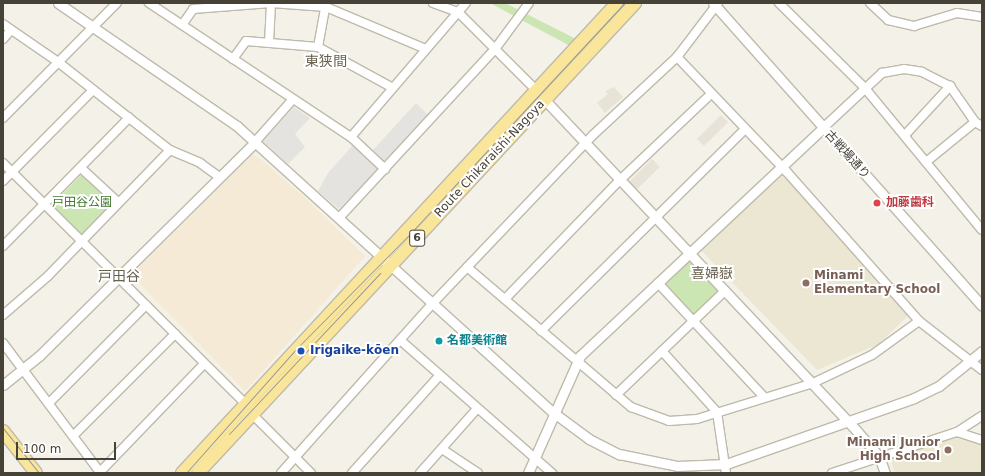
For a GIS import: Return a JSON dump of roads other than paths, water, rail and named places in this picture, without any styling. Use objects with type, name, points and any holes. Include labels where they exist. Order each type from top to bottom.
[{"type":"main road","name":"Route Chikaraishi-Nagoya","points":[[182,473],[381,256],[617,3]]},
{"type":"main road","name":"Route Chikaraishi-Nagoya","points":[[198,473],[635,3]]},
{"type":"main road","points":[[3,431],[36,473]]},
{"type":"street","points":[[58,3],[208,104],[255,142],[554,413],[589,439],[619,454],[677,466],[726,468],[850,423],[939,386],[982,351]]},
{"type":"street","points":[[3,118],[92,26],[117,3]]},
{"type":"street","points":[[149,3],[351,137],[386,169]]},
{"type":"street","points":[[182,24],[193,9],[271,3],[326,5],[426,49]]},
{"type":"street","points":[[269,43],[271,3]]},
{"type":"street","points":[[433,3],[458,12],[537,90]]},
{"type":"street","points":[[351,137],[466,3]]},
{"type":"street","points":[[339,218],[496,49],[529,3]]},
{"type":"street","points":[[779,3],[864,87],[926,162],[979,221],[982,230]]},
{"type":"street","points":[[870,3],[888,20],[914,26],[957,13],[982,17]]},
{"type":"street","points":[[281,473],[467,267],[585,144],[677,57],[716,4]]},
{"type":"street","name":"古戦場通り","points":[[716,4],[823,128],[982,306]]},
{"type":"street","points":[[318,46],[326,5]]},
{"type":"street","points":[[3,24],[58,62],[170,150],[200,163],[219,177]]},
{"type":"street","points":[[3,39],[11,30]]},
{"type":"street","points":[[233,59],[246,41],[318,46],[393,88]]},
{"type":"street","points":[[677,57],[744,130],[781,166],[919,321],[982,370]]},
{"type":"street","points":[[528,473],[576,363],[658,283],[823,128],[864,87],[882,73],[904,69],[922,72],[950,86],[978,124],[926,162]]},
{"type":"street","points":[[905,135],[950,86]]},
{"type":"street","points":[[3,182],[93,90]]},
{"type":"street","points":[[505,299],[620,180],[711,94]]},
{"type":"street","points":[[3,385],[23,370],[255,142],[293,98]]},
{"type":"street","points":[[545,100],[585,144],[814,383],[879,456],[885,473]]},
{"type":"street","points":[[3,246],[129,118]]},
{"type":"street","points":[[541,331],[655,216],[744,130]]},
{"type":"street","points":[[3,315],[48,276],[79,241],[170,150]]},
{"type":"street","points":[[3,163],[116,279],[146,305],[246,404]]},
{"type":"street","points":[[81,168],[118,202]]},
{"type":"street","points":[[467,267],[576,363],[631,407],[669,421],[697,419],[763,396],[814,383],[872,355],[919,321]]},
{"type":"street","points":[[658,283],[691,323],[763,396]]},
{"type":"street","points":[[616,395],[725,291]]},
{"type":"street","points":[[49,403],[146,305]]},
{"type":"street","points":[[74,435],[175,334]]},
{"type":"street","points":[[400,340],[476,410],[534,460],[552,473]]},
{"type":"street","points":[[3,343],[74,435],[99,472],[204,364]]},
{"type":"street","points":[[662,351],[717,412],[726,468]]},
{"type":"street","points":[[352,473],[439,376]]},
{"type":"street","points":[[420,473],[476,410]]},
{"type":"street","points":[[253,415],[311,473]]},
{"type":"street","points":[[832,473],[879,456],[957,432],[982,416]]},
{"type":"street","points":[[957,432],[982,440]]},
{"type":"street","points":[[442,448],[478,473]]},
{"type":"tram line","points":[[186,473],[298,347],[406,238],[624,3]]},
{"type":"tram line","points":[[229,434],[380,273]]},
{"type":"tram line","points":[[3,428],[39,473]]},
{"type":"place","name":"加藤歯科","points":[[877,203]]},
{"type":"place","name":"Minami Elementary School","points":[[806,283]]},
{"type":"place","name":"名都美術館","points":[[439,341]]},
{"type":"place","name":"Irigaike-kōen","points":[[301,351]]},
{"type":"place","name":"Minami Junior High School","points":[[948,450]]},
{"type":"district","name":"東狭間","points":[[326,61]]},
{"type":"district","name":"喜婦嶽","points":[[712,273]]},
{"type":"district","name":"戸田谷","points":[[119,276]]},
{"type":"park label","name":"戸田谷公園","points":[[82,203]]}]
